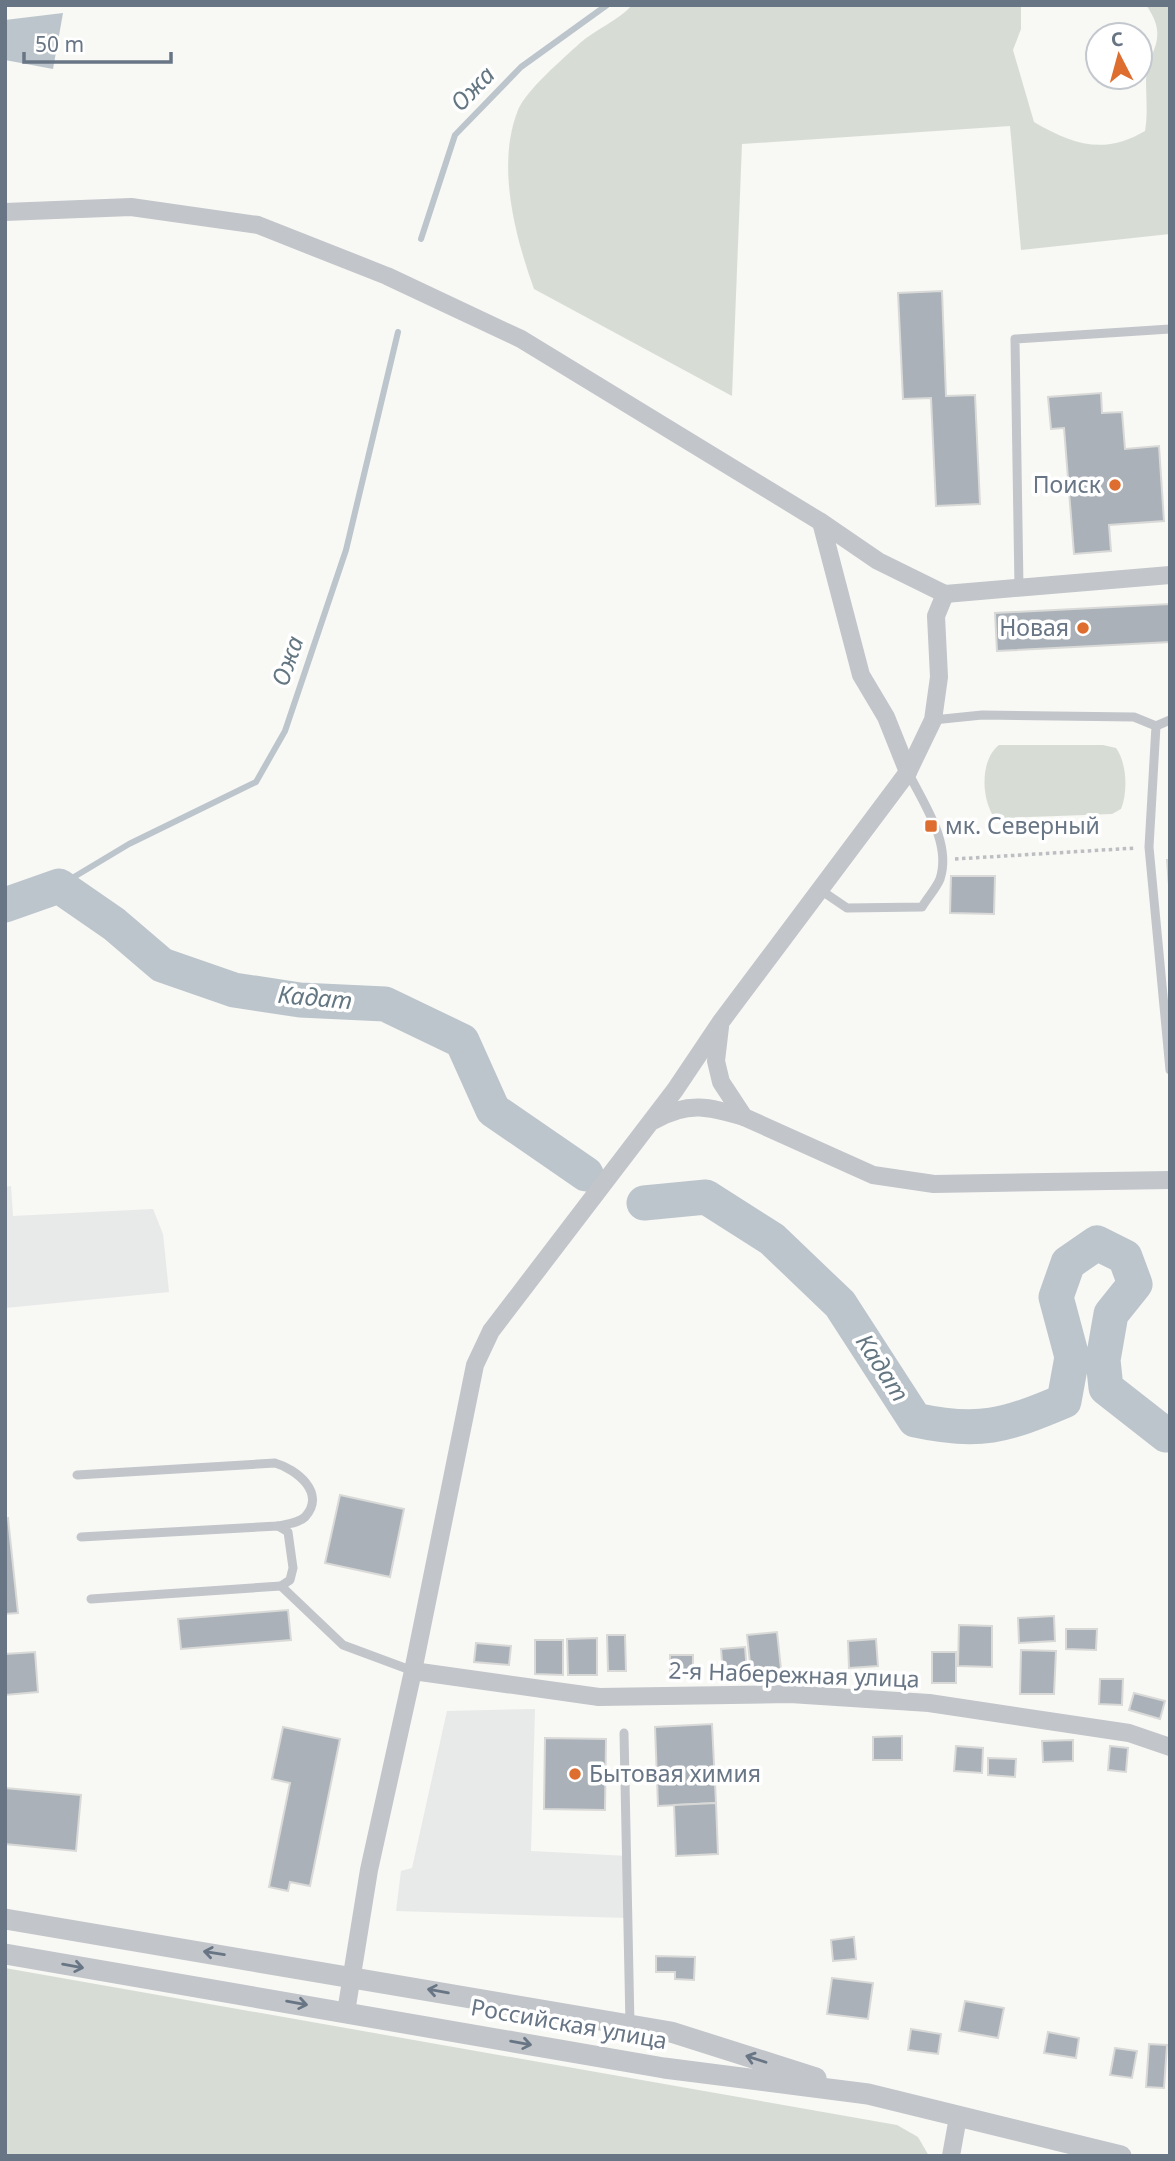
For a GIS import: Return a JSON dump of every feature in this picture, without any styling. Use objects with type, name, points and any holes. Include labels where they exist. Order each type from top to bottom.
[{"type":"street","points":[[5,212],[131,207],[258,225],[387,276],[521,339],[821,522],[878,561],[945,594],[1170,575]]},
{"type":"street","points":[[821,522],[861,675],[886,717],[908,772]]},
{"type":"street","points":[[346,2012],[369,1870],[414,1671],[475,1365],[491,1331],[649,1124],[720,1023],[908,772],[933,720],[939,677],[936,616],[945,594]]},
{"type":"street","points":[[720,1023],[716,1061],[721,1082],[744,1117]]},
{"type":"street","points":[[649,1124],[670,1112],[704,1105],[744,1117],[873,1175],[934,1184],[1170,1180]]},
{"type":"street","name":"2-я Набережная улица","points":[[414,1671],[599,1697],[790,1694],[929,1703],[1129,1733],[1170,1747]]},
{"type":"street","points":[[5,1919],[671,2032],[868,2094]]},
{"type":"street","name":"Российская улица","points":[[5,1954],[664,2068],[868,2094],[1121,2156]]},
{"type":"street","points":[[951,2156],[958,2117]]},
{"type":"lane","points":[[1019,587],[1015,339],[1170,329]]},
{"type":"lane","points":[[933,720],[982,715],[1134,717],[1156,726],[1170,720]]},
{"type":"lane","points":[[1156,726],[1149,847],[1170,1070]]},
{"type":"lane","points":[[821,891],[847,908],[922,906],[939,881],[943,860],[939,839],[908,772]]},
{"type":"lane","points":[[77,1475],[275,1463],[288,1466],[304,1477],[310,1499],[306,1516],[299,1521],[278,1525],[82,1537]]},
{"type":"lane","points":[[91,1599],[281,1586],[290,1580],[293,1568],[288,1532],[278,1525]]},
{"type":"lane","points":[[281,1586],[343,1645],[414,1671]]},
{"type":"lane","points":[[624,1733],[630,2025]]},
{"type":"path","points":[[943,860],[1149,847]]},
{"type":"shaded area","points":[[632,5],[1021,5],[1021,29],[1013,50],[1034,122],[1076,141],[1103,145],[1116,143],[1145,131],[1146,91],[1154,91],[1154,51],[1157,36],[1157,27],[1146,5],[1170,5],[1170,234],[1021,250],[1010,126],[742,144],[732,396],[534,289],[520,246],[508,177],[512,131],[518,110],[537,84],[564,57],[586,38]]},
{"type":"shaded area","points":[[63,13],[53,69],[5,60],[5,20]]},
{"type":"shaded area","points":[[999,745],[1103,745],[1116,748],[1120,754],[1125,778],[1121,809],[1112,814],[1005,818],[992,814],[986,797],[985,777],[989,759]]},
{"type":"shaded area","points":[[11,1186],[13,1216],[153,1209],[163,1234],[169,1292],[5,1308],[5,1187]]},
{"type":"shaded area","points":[[535,1709],[531,1851],[628,1856],[628,1918],[396,1911],[401,1871],[412,1868],[447,1711]]},
{"type":"shaded area","points":[[5,1968],[897,2125],[918,2137],[929,2156],[5,2156]]},
{"type":"building","points":[[942,291],[946,396],[975,395],[980,504],[936,506],[931,398],[903,399],[898,293]]},
{"type":"building","name":"Поиск","points":[[1101,393],[1102,413],[1122,412],[1125,449],[1159,446],[1164,521],[1109,525],[1111,551],[1074,554],[1064,428],[1051,429],[1048,397]]},
{"type":"building","name":"Новая","points":[[1170,604],[1170,642],[997,651],[995,613]]},
{"type":"building","points":[[1167,860],[1170,860],[1170,898]]},
{"type":"building","points":[[951,876],[995,876],[994,914],[950,913]]},
{"type":"building","points":[[340,1495],[404,1509],[390,1577],[325,1563]]},
{"type":"building","points":[[5,1518],[8,1518],[18,1613],[5,1614]]},
{"type":"building","points":[[288,1610],[291,1640],[181,1649],[178,1619]]},
{"type":"building","points":[[1054,1616],[1055,1641],[1019,1643],[1018,1618]]},
{"type":"building","points":[[959,1625],[992,1626],[992,1667],[958,1666]]},
{"type":"building","points":[[1066,1629],[1097,1629],[1096,1650],[1066,1649]]},
{"type":"building","points":[[777,1632],[781,1669],[751,1672],[747,1635]]},
{"type":"building","points":[[607,1635],[625,1635],[626,1671],[608,1671]]},
{"type":"building","points":[[597,1638],[597,1675],[568,1675],[567,1639]]},
{"type":"building","points":[[876,1639],[878,1666],[849,1668],[848,1641]]},
{"type":"building","points":[[535,1640],[563,1640],[563,1675],[535,1674]]},
{"type":"building","points":[[476,1643],[511,1646],[509,1665],[474,1662]]},
{"type":"building","points":[[745,1647],[747,1672],[723,1674],[721,1649]]},
{"type":"building","points":[[1021,1650],[1056,1651],[1054,1694],[1020,1694]]},
{"type":"building","points":[[35,1652],[38,1692],[5,1695],[5,1654]]},
{"type":"building","points":[[932,1652],[956,1652],[956,1683],[932,1683]]},
{"type":"building","points":[[670,1655],[693,1655],[693,1672],[670,1672]]},
{"type":"building","points":[[1100,1679],[1123,1679],[1122,1705],[1099,1704]]},
{"type":"building","points":[[1134,1693],[1165,1701],[1160,1719],[1129,1710]]},
{"type":"building","points":[[712,1724],[716,1803],[658,1806],[655,1727]]},
{"type":"building","points":[[283,1727],[340,1739],[310,1886],[290,1882],[288,1891],[269,1887],[290,1783],[272,1779]]},
{"type":"building","points":[[902,1736],[902,1760],[873,1760],[873,1737]]},
{"type":"building","name":"Бытовая химия","points":[[545,1738],[606,1739],[605,1810],[544,1809]]},
{"type":"building","points":[[1073,1740],[1073,1761],[1043,1762],[1042,1741]]},
{"type":"building","points":[[956,1746],[983,1748],[982,1773],[954,1771]]},
{"type":"building","points":[[1110,1746],[1128,1748],[1126,1772],[1108,1770]]},
{"type":"building","points":[[988,1758],[1016,1759],[1015,1777],[988,1775]]},
{"type":"building","points":[[5,1788],[81,1795],[76,1851],[5,1844]]},
{"type":"building","points":[[716,1803],[718,1854],[676,1856],[674,1805]]},
{"type":"building","points":[[854,1937],[856,1959],[833,1961],[831,1940]]},
{"type":"building","points":[[656,1956],[695,1957],[694,1980],[675,1979],[675,1972],[656,1972]]},
{"type":"building","points":[[832,1978],[873,1983],[868,2019],[827,2014]]},
{"type":"building","points":[[965,2001],[1004,2008],[998,2038],[959,2031]]},
{"type":"building","points":[[911,2029],[941,2034],[938,2054],[908,2050]]},
{"type":"building","points":[[1048,2032],[1079,2038],[1076,2058],[1044,2053]]},
{"type":"building","points":[[1149,2044],[1167,2045],[1164,2088],[1146,2087]]},
{"type":"building","points":[[1115,2048],[1137,2051],[1132,2078],[1110,2075]]},
{"type":"waterway","name":"Ожа","points":[[421,239],[455,135],[521,67],[607,5]]},
{"type":"waterway","name":"Ожа","points":[[59,886],[129,844],[256,782],[285,731],[346,550],[398,332]]},
{"type":"waterway","name":"Кадат","points":[[5,905],[59,886],[114,924],[162,965],[234,990],[300,1000],[385,1004],[462,1041],[493,1110],[586,1174]]},
{"type":"waterway","name":"Кадат","points":[[644,1203],[706,1197],[772,1239],[840,1304],[915,1420],[957,1426],[975,1427],[1008,1422],[1064,1401],[1072,1357],[1056,1297],[1068,1263],[1097,1243],[1125,1257],[1135,1284],[1111,1314],[1103,1360],[1106,1388],[1166,1435],[1170,1434]]},
{"type":"place","name":"Поиск","points":[[1115,485]]},
{"type":"place","name":"Новая","points":[[1083,628]]},
{"type":"place","name":"мк. Северный","points":[[931,826]]},
{"type":"place","name":"Бытовая химия","points":[[575,1774]]}]
